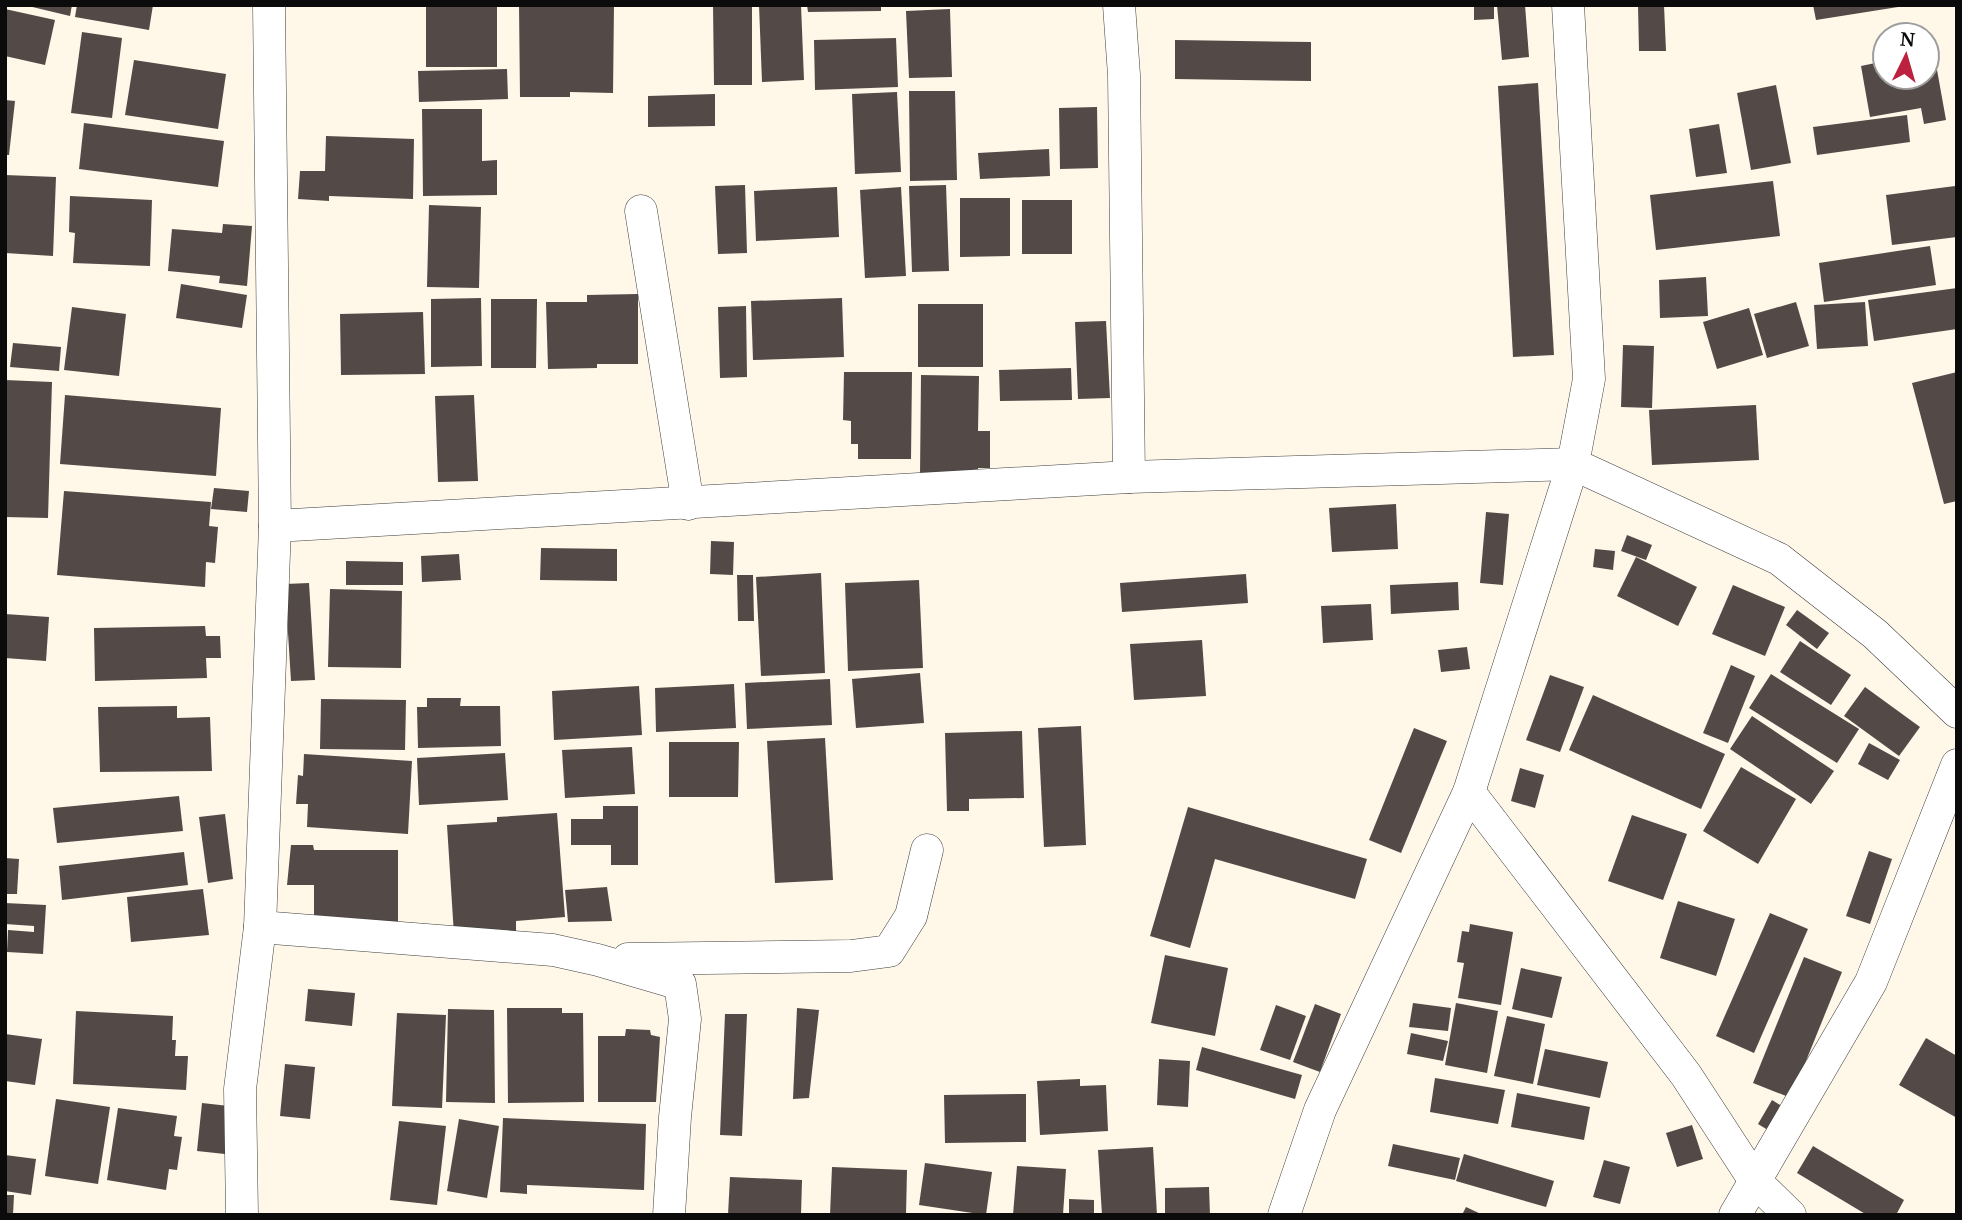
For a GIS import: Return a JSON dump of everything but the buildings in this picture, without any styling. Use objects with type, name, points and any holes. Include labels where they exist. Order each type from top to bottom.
[{"type":"street","points":[[242,1215],[240,1090],[260,928],[275,526],[269,5]]},
{"type":"street","points":[[1119,5],[1124,75],[1129,477]]},
{"type":"street","points":[[1283,1215],[1320,1110],[1469,792],[1573,464],[1589,379],[1568,5]]},
{"type":"street","points":[[641,211],[688,504]]},
{"type":"street","points":[[275,526],[1129,477],[1573,464],[1779,559],[1875,634],[1957,712]]},
{"type":"street","points":[[1735,1215],[1871,982],[1957,765]]},
{"type":"street","points":[[1469,792],[1686,1075],[1755,1181],[1790,1215]]},
{"type":"street","points":[[598,960],[851,956],[889,951],[911,916],[928,850]]},
{"type":"street","points":[[260,928],[553,950],[680,984],[685,1020],[668,1215]]}]
